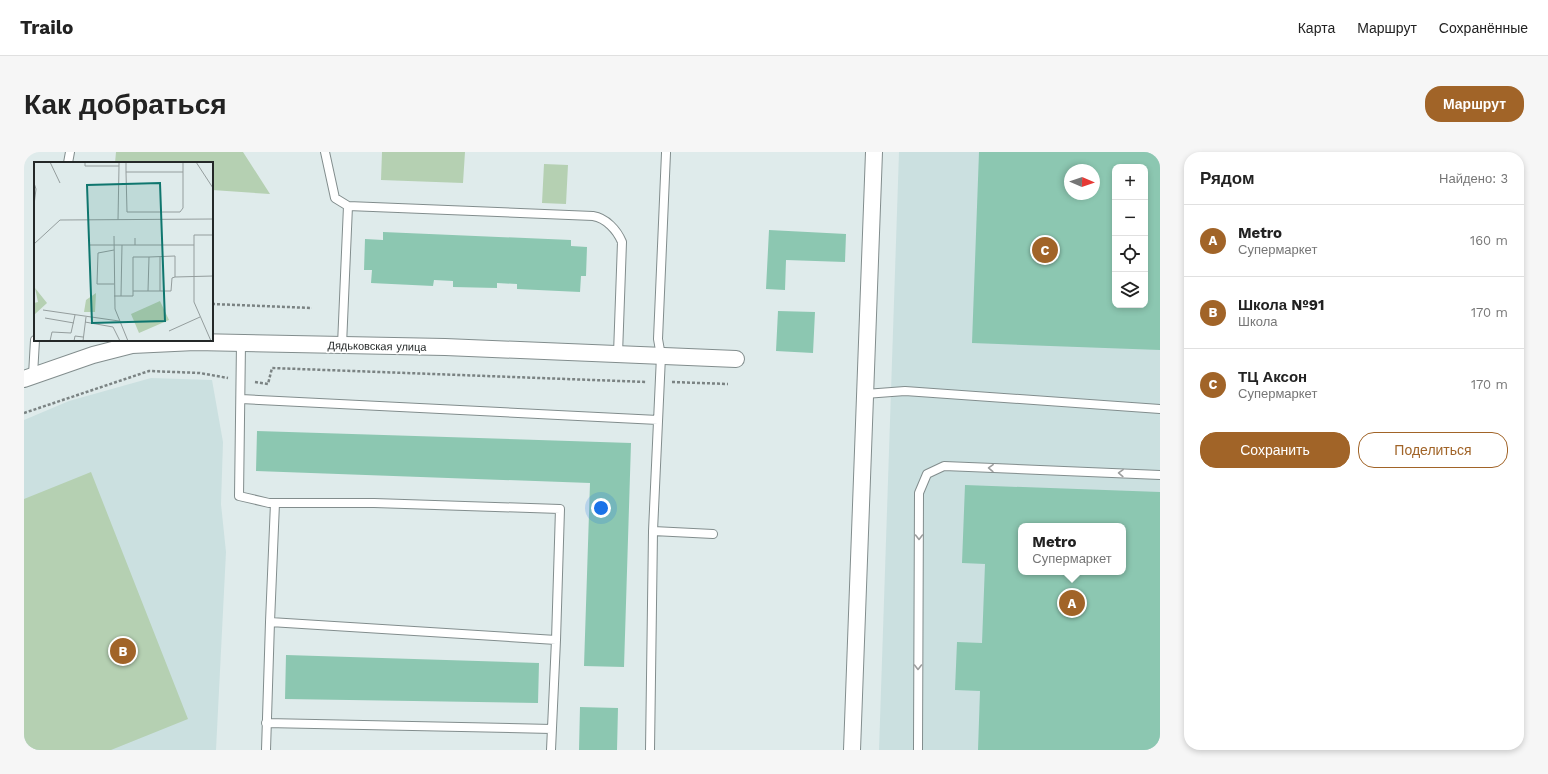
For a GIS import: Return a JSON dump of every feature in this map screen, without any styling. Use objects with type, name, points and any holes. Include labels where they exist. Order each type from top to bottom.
[{"type":"street","points":[[852,750],[874,152]]},
{"type":"street","name":"Дядьковская улица","points":[[29,377],[93,355],[132,344],[195,342],[445,347],[736,359]]},
{"type":"lane","points":[[68,162],[70,152]]},
{"type":"lane","points":[[325,152],[335,198],[348,206],[593,216],[604,219],[617,233],[622,242],[618,354]]},
{"type":"lane","points":[[650,750],[653,531],[661,356],[658,339],[666,153]]},
{"type":"lane","points":[[342,345],[348,206]]},
{"type":"lane","points":[[29,377],[35,341]]},
{"type":"lane","points":[[242,343],[239,496],[275,502],[374,503],[560,509],[551,750]]},
{"type":"lane","points":[[864,394],[905,391],[1160,409]]},
{"type":"lane","points":[[241,400],[658,420]]},
{"type":"lane","points":[[918,750],[919,493],[928,474],[944,466],[1160,475]]},
{"type":"lane","points":[[266,750],[275,502]]},
{"type":"lane","points":[[653,531],[713,534]]},
{"type":"lane","points":[[270,622],[556,640]]},
{"type":"lane","points":[[266,723],[552,730]]},
{"type":"path","points":[[213,304],[312,308]]},
{"type":"path","points":[[24,413],[149,371],[200,373],[268,384],[272,368],[728,384]]},
{"type":"shaded area","points":[[899,152],[1160,152],[1160,750],[879,750]]},
{"type":"shaded area","points":[[151,378],[212,380],[223,442],[221,504],[226,552],[216,750],[24,750],[24,420],[69,401]]},
{"type":"green space","points":[[116,152],[243,152],[270,194],[213,190],[213,162],[115,162]]},
{"type":"green space","points":[[382,152],[465,152],[463,183],[381,180]]},
{"type":"green space","points":[[544,164],[568,165],[566,204],[542,203]]},
{"type":"green space","points":[[91,472],[188,719],[111,750],[24,750],[24,499]]},
{"type":"building","points":[[979,152],[1160,152],[1160,350],[972,343]]},
{"type":"building","points":[[769,230],[846,234],[845,262],[786,260],[785,290],[766,289]]},
{"type":"building","points":[[383,232],[571,240],[571,246],[587,247],[586,276],[581,276],[580,292],[517,289],[517,284],[497,283],[497,288],[453,287],[453,281],[434,280],[433,286],[371,283],[372,270],[364,270],[365,239],[383,240]]},
{"type":"building","points":[[778,311],[815,312],[813,353],[776,351]]},
{"type":"building","points":[[257,431],[631,443],[624,667],[584,666],[590,483],[256,471]]},
{"type":"building","points":[[965,485],[1160,492],[1160,750],[978,750],[980,691],[955,690],[957,642],[982,643],[985,564],[962,563]]},
{"type":"building","points":[[286,655],[539,663],[538,703],[285,699]]},
{"type":"building","points":[[580,707],[618,708],[617,750],[579,750]]},
{"type":"place","name":"ТЦ Аксон","points":[[1045,250]]},
{"type":"place","name":"Metro","points":[[1072,603]]},
{"type":"place","name":"Школа №91","points":[[123,651]]}]
